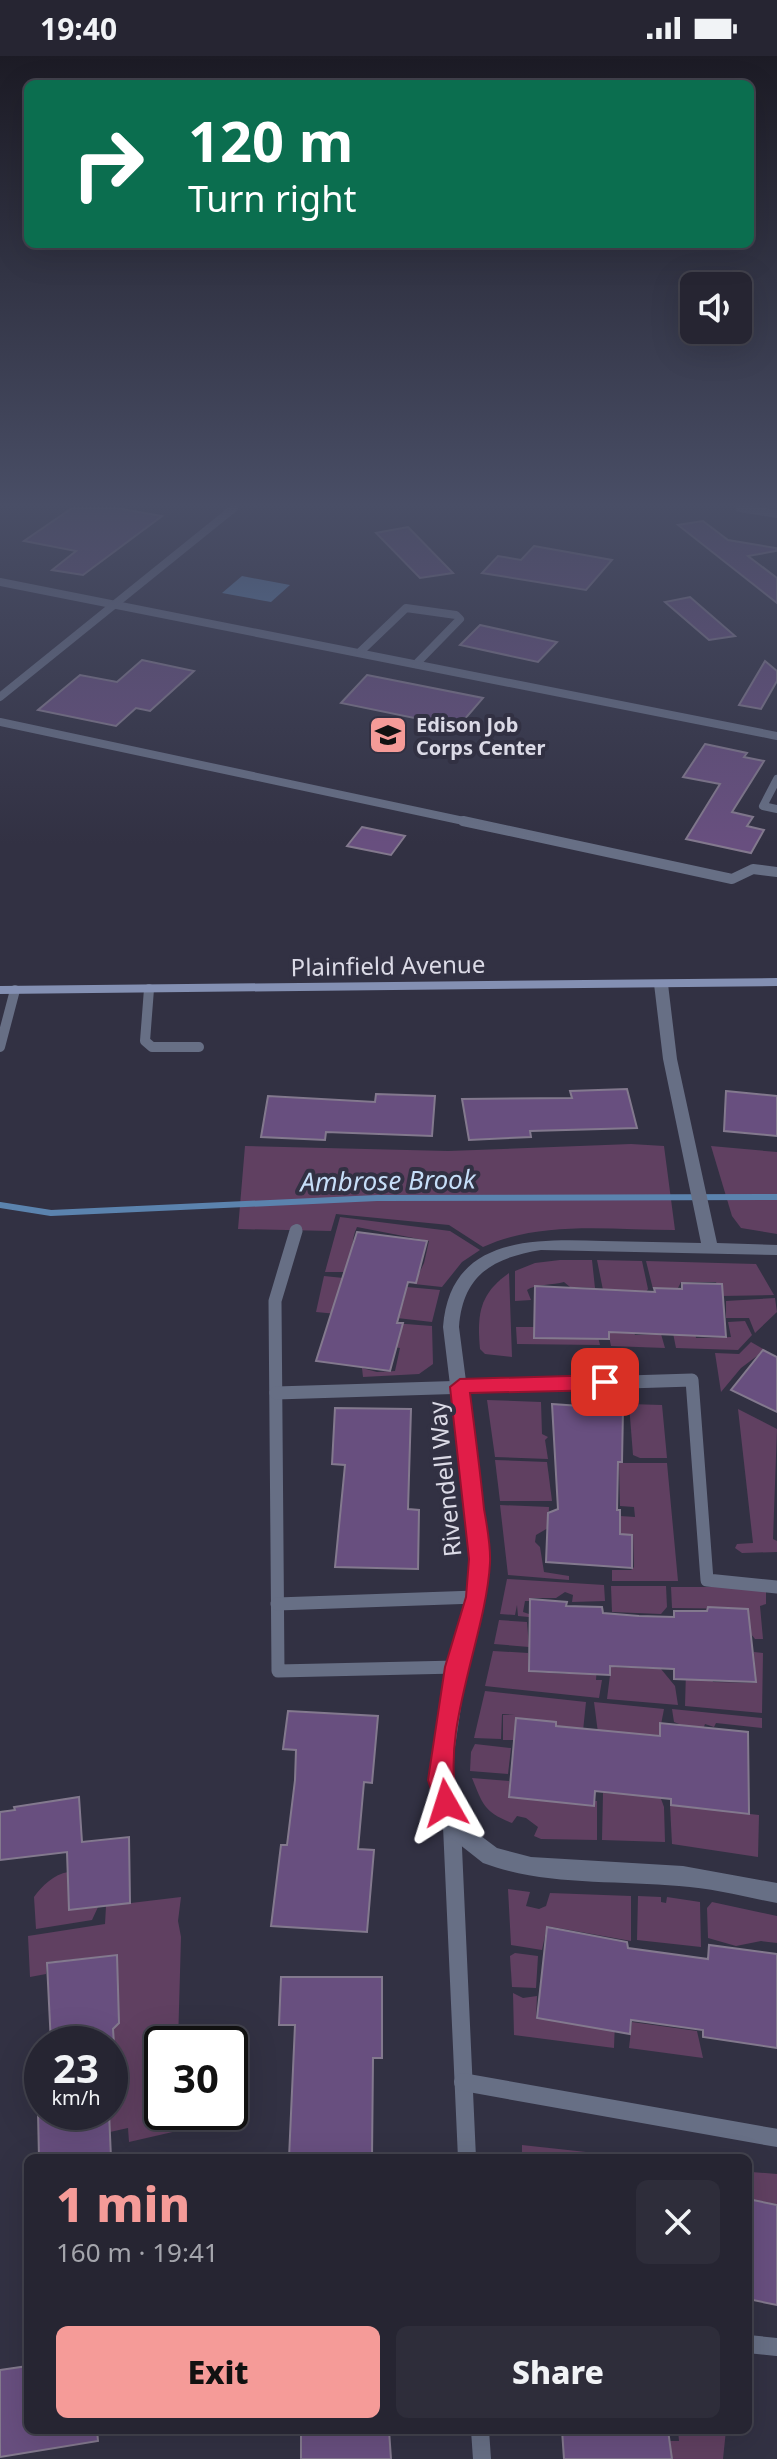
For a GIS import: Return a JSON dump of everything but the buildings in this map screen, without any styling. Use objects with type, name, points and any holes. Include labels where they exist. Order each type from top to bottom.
[{"type":"main road","name":"Plainfield Avenue","points":[[8,990],[777,982]]},
{"type":"street","points":[[661,984],[670,1059],[710,1247]]},
{"type":"street","name":"Rivendell Way","points":[[452,1826],[440,1780],[457,1667],[476,1597],[480,1559],[451,1327],[454,1301],[467,1281],[487,1260],[514,1248],[541,1245],[777,1250]]},
{"type":"street","points":[[452,1826],[491,1856],[531,1867],[683,1876],[777,1893]]},
{"type":"lane","points":[[0,697],[94,620]]},
{"type":"lane","points":[[201,620],[777,736]]},
{"type":"lane","points":[[360,652],[393,620]]},
{"type":"lane","points":[[416,664],[459,620]]},
{"type":"lane","points":[[0,722],[732,879],[753,869],[777,872]]},
{"type":"lane","points":[[777,779],[763,806],[777,809]]},
{"type":"lane","points":[[149,989],[145,1041],[152,1047],[199,1047]]},
{"type":"lane","points":[[0,1047],[8,990]]},
{"type":"lane","points":[[297,1229],[275,1301],[278,1671],[457,1667]]},
{"type":"lane","points":[[276,1393],[692,1380],[707,1580],[777,1587]]},
{"type":"lane","points":[[277,1604],[476,1597]]},
{"type":"lane","points":[[452,1826],[467,2154]]},
{"type":"lane","points":[[463,2082],[777,2138]]},
{"type":"lane","points":[[752,2344],[777,2347]]},
{"type":"lane","points":[[480,2434],[482,2459]]},
{"type":"shaded area","points":[[631,1144],[664,1146],[675,1230],[553,1230],[529,1233],[483,1247],[449,1225],[336,1214],[331,1231],[238,1229],[245,1146],[448,1151]]},
{"type":"shaded area","points":[[711,1146],[777,1152],[777,1234],[741,1228],[732,1216]]},
{"type":"shaded area","points":[[340,1217],[450,1231],[480,1250],[462,1262],[442,1287],[414,1284],[424,1263],[429,1241],[357,1227],[352,1248],[356,1272],[325,1272]]},
{"type":"shaded area","points":[[592,1260],[595,1288],[570,1287],[564,1282],[530,1288],[527,1290],[531,1300],[515,1301],[515,1271],[535,1263]]},
{"type":"shaded area","points":[[597,1260],[642,1261],[648,1289],[646,1292],[603,1290]]},
{"type":"shaded area","points":[[646,1261],[756,1264],[774,1295],[721,1296],[716,1282],[681,1282],[678,1288],[653,1289]]},
{"type":"shaded area","points":[[509,1273],[512,1357],[485,1354],[480,1349],[479,1337],[482,1306],[491,1289]]},
{"type":"shaded area","points":[[324,1276],[353,1279],[337,1314],[316,1312]]},
{"type":"shaded area","points":[[407,1287],[440,1290],[432,1322],[397,1318],[397,1302],[403,1303]]},
{"type":"shaded area","points":[[775,1298],[777,1312],[755,1333],[749,1318],[726,1318],[726,1301]]},
{"type":"shaded area","points":[[745,1321],[752,1335],[738,1350],[676,1348],[673,1333],[695,1332],[696,1338],[731,1337],[728,1322]]},
{"type":"shaded area","points":[[393,1323],[432,1326],[433,1364],[419,1374],[363,1377],[362,1368],[377,1372],[395,1371],[400,1348],[394,1347]]},
{"type":"shaded area","points":[[516,1327],[535,1327],[534,1339],[574,1339],[574,1333],[597,1333],[600,1345],[517,1344]]},
{"type":"shaded area","points":[[633,1330],[635,1335],[661,1334],[665,1348],[611,1346],[608,1331]]},
{"type":"shaded area","points":[[751,1342],[765,1350],[741,1368],[721,1392],[715,1353],[739,1354]]},
{"type":"shaded area","points":[[487,1400],[541,1402],[542,1434],[548,1437],[545,1440],[548,1459],[495,1457]]},
{"type":"shaded area","points":[[629,1404],[662,1405],[667,1458],[633,1455]]},
{"type":"shaded area","points":[[738,1409],[777,1429],[773,1539],[777,1541],[777,1552],[742,1553],[735,1548],[737,1544],[753,1543]]},
{"type":"shaded area","points":[[495,1460],[547,1462],[552,1501],[500,1501]]},
{"type":"shaded area","points":[[619,1463],[667,1463],[678,1581],[612,1581],[612,1570],[631,1570],[634,1567],[633,1535],[621,1534],[620,1516],[635,1517],[634,1507],[620,1506]]},
{"type":"shaded area","points":[[500,1505],[549,1507],[548,1528],[536,1535],[535,1542],[540,1547],[544,1572],[569,1576],[569,1580],[508,1575]]},
{"type":"shaded area","points":[[507,1579],[604,1585],[605,1601],[572,1602],[573,1595],[565,1592],[556,1598],[529,1598],[525,1601],[523,1612],[529,1617],[518,1616],[517,1605],[515,1615],[500,1614]]},
{"type":"shaded area","points":[[611,1586],[666,1586],[667,1607],[661,1614],[612,1612]]},
{"type":"shaded area","points":[[671,1587],[766,1587],[766,1604],[760,1606],[763,1639],[755,1639],[750,1633],[748,1609],[672,1608]]},
{"type":"shaded area","points":[[499,1620],[527,1622],[529,1647],[494,1644]]},
{"type":"shaded area","points":[[493,1651],[528,1653],[529,1672],[568,1674],[569,1665],[597,1666],[596,1680],[602,1680],[599,1698],[485,1686]]},
{"type":"shaded area","points":[[754,1652],[763,1653],[762,1713],[685,1706],[686,1671],[710,1673],[713,1682],[755,1683]]},
{"type":"shaded area","points":[[611,1667],[661,1669],[675,1686],[678,1705],[607,1699]]},
{"type":"shaded area","points":[[485,1691],[586,1702],[583,1731],[556,1728],[556,1722],[516,1718],[514,1740],[503,1740],[503,1715],[515,1714],[502,1714],[501,1739],[474,1738]]},
{"type":"shaded area","points":[[594,1702],[664,1709],[659,1735],[598,1733]]},
{"type":"shaded area","points":[[672,1709],[762,1718],[762,1728],[705,1724],[700,1738],[677,1737],[679,1724],[674,1722]]},
{"type":"shaded area","points":[[475,1744],[511,1748],[508,1774],[470,1771],[471,1752]]},
{"type":"shaded area","points":[[472,1778],[509,1781],[509,1798],[597,1801],[597,1840],[541,1839],[534,1836],[538,1827],[526,1818],[517,1816],[512,1823],[490,1811]]},
{"type":"shaded area","points":[[603,1793],[660,1796],[664,1807],[665,1842],[602,1840]]},
{"type":"shaded area","points":[[670,1805],[759,1815],[758,1857],[672,1844]]},
{"type":"shaded area","points":[[68,1872],[69,1910],[98,1907],[92,1920],[36,1929],[34,1897],[49,1881]]},
{"type":"shaded area","points":[[508,1889],[530,1892],[526,1906],[539,1909],[546,1906],[550,1893],[631,1896],[631,1941],[547,1926],[542,1950],[511,1945]]},
{"type":"shaded area","points":[[638,1896],[661,1897],[661,1902],[666,1903],[667,1897],[700,1902],[701,1947],[637,1940]]},
{"type":"shaded area","points":[[181,1897],[178,1921],[181,1937],[179,2026],[144,2026],[144,2130],[177,2131],[129,2142],[128,2026],[116,2026],[119,2023],[116,1955],[47,1962],[46,1974],[30,1977],[28,1936],[105,1924],[106,1906]]},
{"type":"shaded area","points":[[712,1902],[777,1916],[777,1943],[761,1941],[736,1946],[708,1938],[707,1908]]},
{"type":"shaded area","points":[[515,1953],[538,1956],[536,1988],[512,1987],[510,1956]]},
{"type":"shaded area","points":[[513,1993],[523,1998],[537,1996],[536,2019],[615,2021],[614,2048],[514,2035]]},
{"type":"shaded area","points":[[632,2022],[697,2031],[703,2058],[629,2048]]},
{"type":"shaded area","points":[[522,2145],[604,2154],[522,2154]]},
{"type":"shaded area","points":[[752,2172],[777,2174],[777,2204],[752,2201]]},
{"type":"shaded area","points":[[678,2434],[726,2434],[723,2459],[672,2459],[670,2441],[679,2441]]},
{"type":"waterway","name":"Ambrose Brook","points":[[0,1205],[51,1213],[377,1198],[777,1197]]},
{"type":"place","name":"Edison Job Corps Center","points":[[388,735]]},
{"type":"route","points":[[446,1803],[440,1780],[446,1735],[457,1667],[476,1597],[480,1559],[460,1387],[605,1382]]}]
